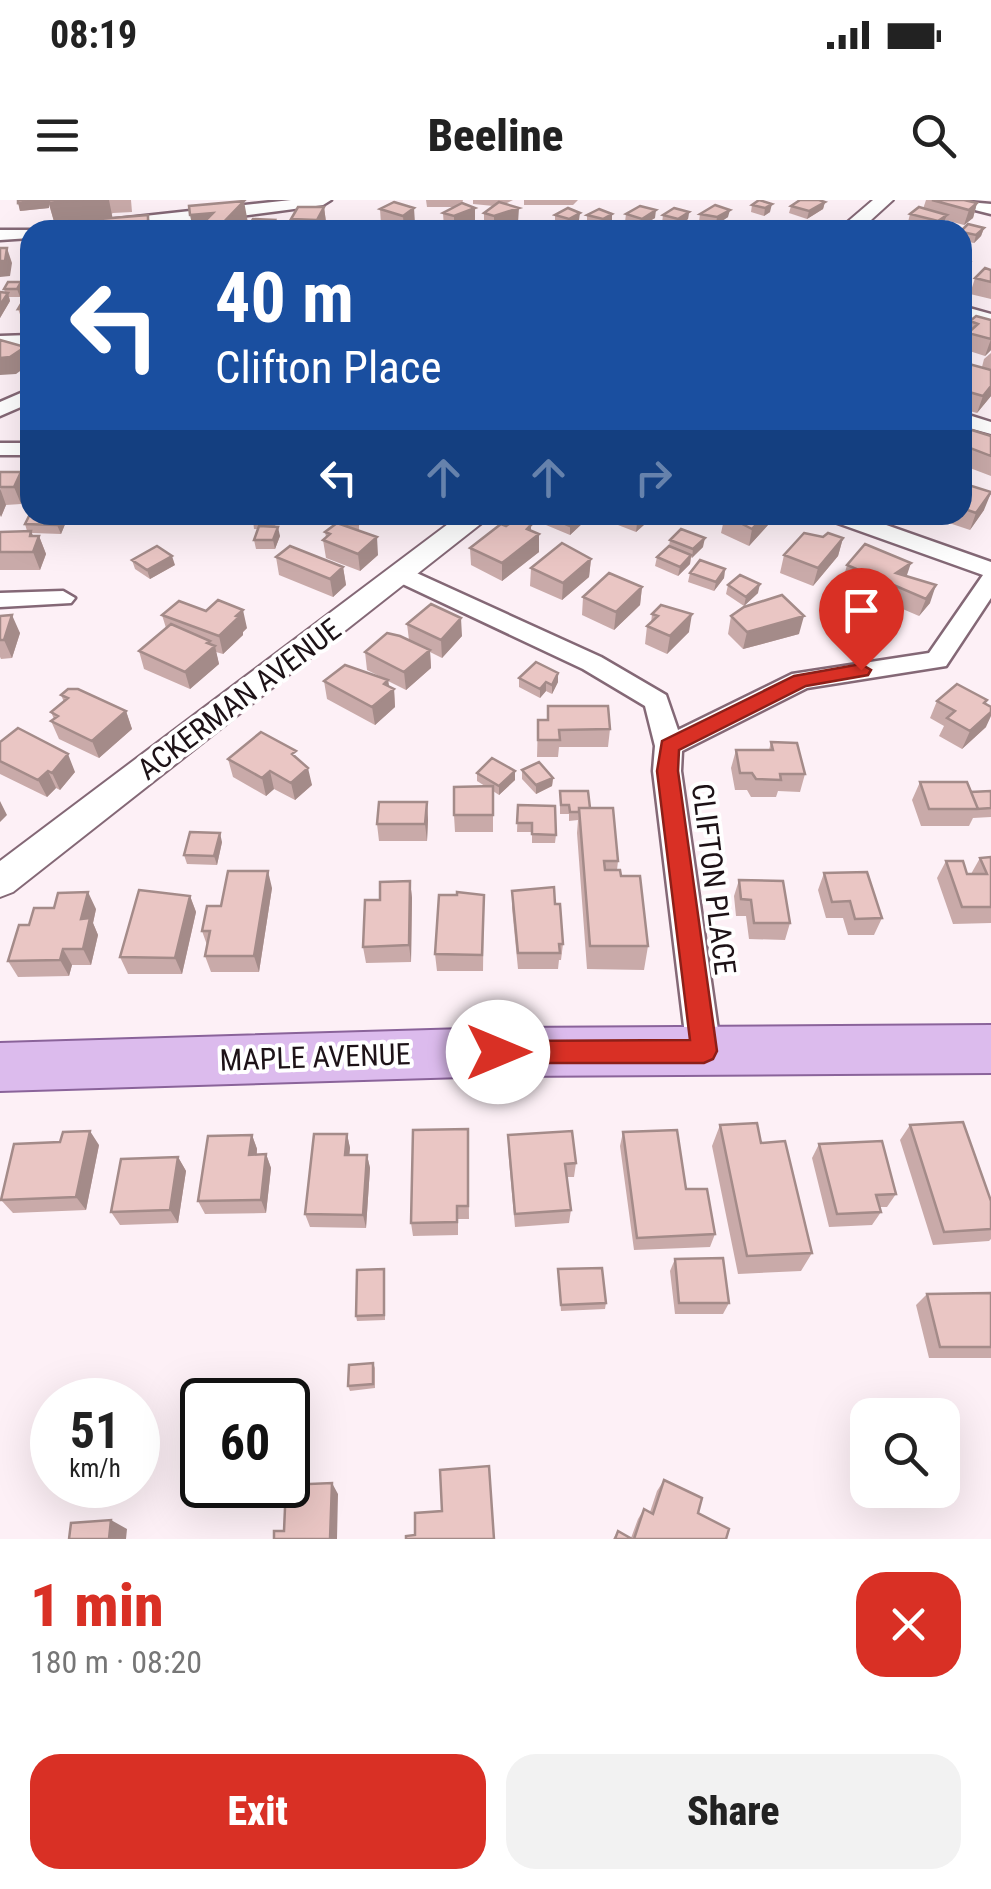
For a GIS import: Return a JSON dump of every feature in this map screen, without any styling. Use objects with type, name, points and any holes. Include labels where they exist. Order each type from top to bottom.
[{"type":"main road","name":"MAPLE AVENUE","points":[[0,1067],[498,1052],[991,1049]]},
{"type":"street","points":[[175,220],[324,200]]},
{"type":"street","points":[[860,220],[884,200]]},
{"type":"street","points":[[952,200],[991,209]]},
{"type":"street","name":"ACKERMAN AVENUE","points":[[0,882],[465,525]]},
{"type":"street","points":[[865,525],[991,570]]},
{"type":"street","name":"CLIFTON PLACE","points":[[402,575],[624,680],[657,701],[669,746],[668,771],[704,1051]]},
{"type":"street","points":[[669,746],[801,680],[937,660],[991,580]]},
{"type":"street","points":[[0,600],[63,598]]},
{"type":"building","points":[[759,200],[772,204],[765,208],[752,205]]},
{"type":"building","points":[[800,200],[825,202],[809,211],[791,206]]},
{"type":"building","points":[[932,200],[964,200],[977,203],[969,210]]},
{"type":"building","points":[[244,201],[226,220],[206,220],[213,213],[190,215],[189,206]]},
{"type":"building","points":[[394,202],[414,208],[403,216],[380,209]]},
{"type":"building","points":[[499,202],[519,208],[494,216],[484,213]]},
{"type":"building","points":[[462,203],[475,208],[454,216],[443,213]]},
{"type":"building","points":[[715,205],[730,210],[717,217],[700,214]]},
{"type":"building","points":[[640,206],[656,210],[642,219],[626,214]]},
{"type":"building","points":[[298,207],[324,207],[317,220],[291,219]]},
{"type":"building","points":[[919,207],[947,215],[934,220],[910,214]]},
{"type":"building","points":[[568,208],[580,213],[569,219],[555,215]]},
{"type":"building","points":[[674,208],[689,212],[678,219],[663,215]]},
{"type":"building","points":[[599,209],[612,214],[603,219],[587,215]]},
{"type":"building","points":[[148,215],[148,220],[100,219]]},
{"type":"building","points":[[972,225],[984,228],[972,234]]},
{"type":"building","points":[[0,248],[7,248],[5,261],[0,261]]},
{"type":"building","points":[[985,268],[991,270],[991,282],[975,278]]},
{"type":"building","points":[[8,282],[20,282],[17,289],[4,289]]},
{"type":"building","points":[[976,316],[991,320],[991,339],[972,334],[978,324],[972,319]]},
{"type":"building","points":[[0,340],[20,346],[20,350],[10,357],[0,358]]},
{"type":"building","points":[[972,365],[991,370],[991,386],[983,396],[972,393]]},
{"type":"building","points":[[972,430],[991,436],[991,456],[972,449]]},
{"type":"building","points":[[0,472],[20,472],[14,487],[0,487]]},
{"type":"building","points":[[972,486],[991,492],[976,513],[972,512]]},
{"type":"building","points":[[334,525],[343,525],[377,537],[358,554],[323,540],[330,534],[325,532]]},
{"type":"building","points":[[500,525],[531,525],[527,529],[539,534],[502,563],[470,548]]},
{"type":"building","points":[[259,526],[278,527],[273,540],[254,540]]},
{"type":"building","points":[[681,529],[705,538],[693,549],[670,540]]},
{"type":"building","points":[[31,531],[30,536],[39,536],[33,552],[0,552],[0,532]]},
{"type":"building","points":[[804,533],[823,537],[828,533],[843,538],[818,568],[784,555]]},
{"type":"building","points":[[562,543],[591,559],[563,583],[531,568]]},
{"type":"building","points":[[865,544],[911,563],[896,573],[936,585],[926,599],[847,565]]},
{"type":"building","points":[[157,546],[172,556],[147,570],[132,560]]},
{"type":"building","points":[[290,546],[343,567],[330,579],[276,557]]},
{"type":"building","points":[[669,546],[691,555],[680,567],[657,557]]},
{"type":"building","points":[[700,560],[725,569],[716,582],[690,573]]},
{"type":"building","points":[[609,573],[642,587],[616,612],[583,597]]},
{"type":"building","points":[[740,575],[760,584],[746,597],[728,585]]},
{"type":"building","points":[[782,595],[804,616],[747,632],[731,616],[744,607]]},
{"type":"building","points":[[218,600],[243,610],[219,636],[162,615],[179,601],[206,611]]},
{"type":"building","points":[[431,604],[461,618],[441,640],[407,624]]},
{"type":"building","points":[[661,605],[692,614],[670,636],[647,626],[658,616],[652,614]]},
{"type":"building","points":[[12,615],[4,640],[0,640],[0,616]]},
{"type":"building","points":[[171,624],[215,646],[185,672],[139,651]]},
{"type":"building","points":[[387,633],[430,650],[404,672],[365,652]]},
{"type":"building","points":[[536,662],[558,673],[552,685],[546,682],[540,689],[519,678]]},
{"type":"building","points":[[345,665],[388,680],[384,684],[394,689],[372,707],[324,681]]},
{"type":"building","points":[[957,684],[987,700],[984,703],[991,707],[991,712],[970,731],[947,718],[955,711],[937,701]]},
{"type":"building","points":[[68,689],[78,689],[126,711],[92,741],[51,721],[58,716],[51,712],[68,698],[61,695]]},
{"type":"building","points":[[548,706],[608,706],[610,729],[559,730],[560,740],[538,740],[538,720],[548,720]]},
{"type":"building","points":[[18,728],[68,754],[52,773],[48,771],[38,780],[0,761],[0,742]]},
{"type":"building","points":[[261,732],[296,751],[292,754],[308,768],[291,783],[270,771],[262,778],[228,759]]},
{"type":"building","points":[[771,742],[797,743],[805,774],[780,774],[781,780],[756,779],[752,773],[740,773],[736,750],[773,750]]},
{"type":"building","points":[[492,758],[515,771],[499,786],[477,773]]},
{"type":"building","points":[[539,762],[553,778],[536,785],[522,770]]},
{"type":"building","points":[[920,782],[967,782],[978,809],[929,809]]},
{"type":"building","points":[[493,786],[493,815],[454,815],[454,787]]},
{"type":"building","points":[[560,791],[588,791],[590,808],[570,812],[569,805],[561,805]]},
{"type":"building","points":[[991,791],[991,808],[978,809],[971,792]]},
{"type":"building","points":[[379,802],[427,802],[425,824],[377,824]]},
{"type":"building","points":[[518,805],[555,806],[556,835],[532,834],[532,823],[517,823]]},
{"type":"building","points":[[579,808],[613,808],[618,861],[604,861],[605,870],[620,870],[621,876],[640,876],[648,946],[590,946]]},
{"type":"building","points":[[190,832],[220,833],[214,856],[184,855]]},
{"type":"building","points":[[991,857],[991,907],[962,907],[946,861],[963,861],[967,874],[987,874],[980,858]]},
{"type":"building","points":[[228,871],[268,871],[254,956],[205,956],[210,931],[202,931],[207,906],[221,906]]},
{"type":"building","points":[[867,872],[882,918],[855,919],[850,901],[832,902],[824,873]]},
{"type":"building","points":[[739,880],[783,881],[790,923],[754,923],[751,900],[741,899]]},
{"type":"building","points":[[410,881],[409,945],[363,947],[365,900],[380,900],[380,882]]},
{"type":"building","points":[[554,887],[555,904],[560,904],[560,953],[518,953],[512,891]]},
{"type":"building","points":[[139,890],[190,896],[175,958],[120,957]]},
{"type":"building","points":[[88,892],[81,919],[90,918],[83,949],[63,949],[60,960],[8,961],[19,925],[29,925],[34,908],[54,908],[58,893]]},
{"type":"building","points":[[439,895],[484,895],[482,955],[435,954]]},
{"type":"building","points":[[963,1122],[991,1201],[991,1229],[944,1232],[910,1125]]},
{"type":"building","points":[[757,1123],[761,1143],[785,1141],[812,1253],[747,1256],[720,1125]]},
{"type":"building","points":[[468,1129],[468,1206],[457,1206],[457,1222],[411,1223],[413,1130]]},
{"type":"building","points":[[677,1130],[686,1189],[707,1189],[715,1234],[637,1238],[623,1132]]},
{"type":"building","points":[[90,1131],[76,1197],[1,1200],[14,1144],[60,1142],[63,1132]]},
{"type":"building","points":[[572,1131],[576,1163],[565,1164],[571,1210],[515,1214],[508,1135]]},
{"type":"building","points":[[314,1134],[347,1134],[345,1155],[367,1155],[363,1215],[305,1214]]},
{"type":"building","points":[[252,1135],[249,1155],[266,1154],[261,1200],[198,1201],[208,1136]]},
{"type":"building","points":[[882,1141],[896,1194],[876,1195],[881,1212],[837,1214],[819,1144]]},
{"type":"building","points":[[178,1157],[170,1210],[111,1212],[121,1159]]},
{"type":"building","points":[[723,1258],[729,1303],[679,1303],[675,1259]]},
{"type":"building","points":[[602,1268],[606,1303],[561,1305],[558,1269]]},
{"type":"building","points":[[384,1269],[384,1315],[356,1316],[357,1270]]},
{"type":"building","points":[[991,1293],[991,1347],[940,1347],[927,1294]]},
{"type":"building","points":[[373,1363],[373,1384],[348,1386],[349,1365]]},
{"type":"building","points":[[489,1466],[494,1539],[406,1539],[415,1535],[415,1513],[442,1511],[440,1470]]},
{"type":"building","points":[[664,1480],[702,1498],[698,1513],[729,1529],[726,1539],[634,1539],[644,1509],[653,1514]]},
{"type":"building","points":[[332,1483],[330,1539],[274,1539],[274,1531],[284,1531],[285,1508],[310,1508],[310,1484]]},
{"type":"building","points":[[111,1520],[109,1539],[69,1539],[71,1523]]},
{"type":"building","points":[[618,1531],[632,1539],[615,1539]]},
{"type":"route","points":[[498,1052],[704,1051],[668,771],[669,746],[801,680],[861,670]]}]
